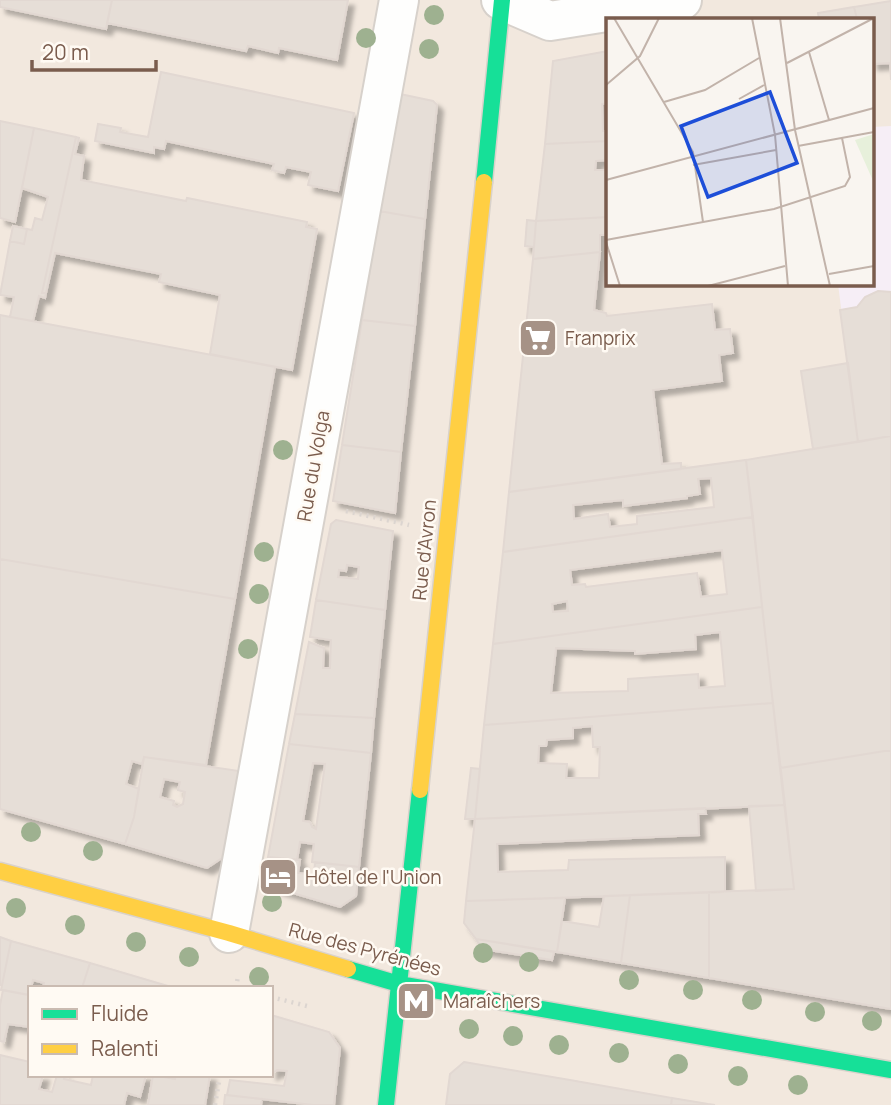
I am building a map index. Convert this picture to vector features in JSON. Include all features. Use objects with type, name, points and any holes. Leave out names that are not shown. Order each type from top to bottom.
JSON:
[{"type":"street","name":"Rue du Volga","points":[[229,933],[399,0]]},
{"type":"street","points":[[502,0],[550,21],[682,0]]},
{"type":"street","name":"Rue d'Avron","points":[[386,1105],[502,0]]},
{"type":"street","name":"Rue des Pyrénées","points":[[0,871],[229,933],[399,984],[891,1070]]},
{"type":"path","points":[[306,503],[448,533]]},
{"type":"path","points":[[273,998],[311,1007]]},
{"type":"path","points":[[215,1105],[220,1077]]},
{"type":"shaded area","points":[[0,0],[891,0],[891,1105],[0,1105]]},
{"type":"shaded area","points":[[891,126],[891,436],[858,442],[838,285],[874,285],[874,127]]},
{"type":"building","points":[[0,0],[112,0],[106,29],[0,7]]},
{"type":"building","points":[[112,0],[348,0],[337,60],[279,48],[278,53],[248,46],[246,51],[107,23]]},
{"type":"building","points":[[891,1],[891,80],[890,63],[874,64],[874,18],[857,18],[854,7]]},
{"type":"building","points":[[854,7],[857,18],[819,18],[818,13]]},
{"type":"building","points":[[606,51],[606,103],[602,104],[606,141],[545,144],[553,61]]},
{"type":"building","points":[[161,72],[354,113],[338,191],[308,185],[311,172],[286,167],[284,173],[272,170],[274,164],[166,141],[164,149],[154,147],[154,153],[95,141],[98,124],[121,128],[120,132],[148,137]]},
{"type":"building","points":[[400,94],[433,101],[437,105],[425,219],[379,211]]},
{"type":"building","points":[[0,121],[34,128],[15,222],[0,218]]},
{"type":"building","points":[[34,128],[76,137],[42,293],[46,293],[45,298],[39,296],[33,321],[10,317],[14,297],[0,295],[10,241],[24,244],[27,229],[32,230],[35,218],[42,220],[48,197],[22,188]]},
{"type":"building","points":[[76,137],[79,138],[75,154],[84,156],[81,180],[307,222],[306,227],[317,229],[292,370],[210,354],[220,295],[159,282],[161,274],[55,253],[46,293],[42,293]]},
{"type":"building","points":[[606,141],[606,160],[596,161],[595,170],[606,170],[606,217],[536,221],[545,144]]},
{"type":"building","points":[[379,211],[425,219],[415,326],[362,320]]},
{"type":"building","points":[[606,217],[606,235],[600,235],[600,252],[533,259],[536,221]]},
{"type":"building","points":[[527,220],[536,221],[534,247],[525,246]]},
{"type":"building","points":[[13,226],[27,229],[24,244],[10,241]]},
{"type":"building","points":[[600,252],[594,310],[606,313],[607,316],[712,304],[715,330],[730,329],[733,353],[719,355],[722,381],[653,390],[662,464],[681,463],[681,469],[509,492],[533,259]]},
{"type":"building","points":[[878,291],[891,292],[891,436],[858,442],[840,310],[857,307],[865,297]]},
{"type":"building","points":[[0,315],[275,367],[235,599],[0,559]]},
{"type":"building","points":[[362,320],[415,326],[401,452],[342,445]]},
{"type":"building","points":[[848,363],[858,442],[813,449],[801,371]]},
{"type":"building","points":[[891,436],[891,750],[780,768],[746,460]]},
{"type":"building","points":[[342,445],[401,452],[395,513],[333,501]]},
{"type":"building","points":[[746,460],[753,517],[503,552],[509,492]],"holes":[[[711,478],[714,507],[637,516],[637,524],[610,527],[608,514],[574,519],[573,505],[623,500],[623,506],[687,498],[700,494],[698,479]]]},
{"type":"building","points":[[753,517],[762,607],[493,644],[503,552]],"holes":[[[722,550],[727,594],[701,597],[697,573],[586,587],[585,584],[572,585],[570,570]],[[567,601],[568,611],[553,612],[552,604]]]},
{"type":"building","points":[[336,520],[393,531],[385,610],[316,600],[331,524]],"holes":[[[347,565],[359,567],[358,579],[338,577],[339,570],[346,571]]]},
{"type":"building","points":[[0,559],[235,599],[206,765],[144,757],[142,764],[132,761],[126,784],[139,789],[125,844],[0,809]]},
{"type":"building","points":[[316,600],[385,610],[374,718],[295,714],[309,642],[324,648],[323,668],[330,668],[331,640],[310,637]]},
{"type":"building","points":[[762,607],[773,703],[484,725],[493,644]],"holes":[[[720,632],[725,686],[699,688],[698,674],[628,679],[628,691],[551,693],[556,648],[635,651],[635,654],[696,649],[695,635]]]},
{"type":"building","points":[[773,703],[785,805],[475,819],[484,725]],"holes":[[[592,726],[593,747],[600,747],[599,778],[566,778],[567,764],[538,763],[539,746],[546,746],[547,740],[573,738],[573,728]]]},
{"type":"building","points":[[295,714],[374,718],[371,753],[289,744]]},
{"type":"building","points":[[289,744],[371,753],[359,867],[312,862],[314,844],[300,842],[297,860],[268,857]],"holes":[[[313,763],[325,764],[316,829],[310,822],[303,821]]]},
{"type":"building","points":[[891,750],[891,1009],[709,978],[709,892],[794,889],[780,768]]},
{"type":"building","points":[[144,757],[239,771],[222,858],[207,868],[125,844],[134,817]],"holes":[[[164,779],[180,782],[178,790],[185,792],[183,804],[177,807],[173,805],[174,801],[160,797]]]},
{"type":"building","points":[[471,768],[480,769],[475,819],[465,819]]},
{"type":"building","points":[[785,805],[794,889],[756,891],[749,806]]},
{"type":"building","points":[[705,808],[706,814],[698,814],[699,835],[497,844],[498,872],[568,870],[569,860],[725,857],[725,892],[466,901],[475,819]]},
{"type":"building","points":[[268,857],[300,860],[298,873],[314,875],[315,862],[359,867],[356,896],[340,907],[262,884]]},
{"type":"building","points":[[709,892],[709,978],[621,963],[630,895]]},
{"type":"building","points":[[630,895],[621,963],[557,952],[562,921],[599,927],[604,896]]},
{"type":"building","points":[[565,898],[557,952],[476,939],[464,923],[466,901]]},
{"type":"building","points":[[0,937],[11,941],[2,985],[0,985]]},
{"type":"building","points":[[476,939],[554,952],[552,960],[482,949]]},
{"type":"building","points":[[11,941],[90,963],[83,986],[43,986],[44,983],[33,980],[31,986],[28,986],[28,995],[1,990]]},
{"type":"building","points":[[90,963],[168,986],[83,986]]},
{"type":"building","points":[[3,990],[28,995],[28,1027],[8,1024],[4,1042],[0,1041],[0,1005]]},
{"type":"building","points":[[273,1016],[329,1032],[340,1048],[334,1105],[227,1095],[230,1080],[284,1086],[287,1071],[277,1070],[273,1073]]},
{"type":"building","points":[[0,1055],[28,1062],[28,1077],[42,1077],[39,1089],[52,1092],[56,1077],[91,1085],[93,1077],[145,1077],[140,1097],[127,1093],[124,1105],[0,1105]]},
{"type":"building","points":[[464,1062],[672,1098],[671,1105],[446,1105],[450,1074]]},
{"type":"building","points":[[153,1077],[210,1077],[205,1105],[148,1105]]},
{"type":"building","points":[[225,1095],[262,1099],[261,1105],[224,1105]]},
{"type":"building","points":[[672,1098],[708,1104],[715,1105],[671,1105]]},
{"type":"traffic: fast","points":[[484,182],[502,0]]},
{"type":"traffic: fast","points":[[386,1105],[420,790]]},
{"type":"traffic: fast","points":[[348,969],[399,984],[891,1070]]},
{"type":"traffic: slow","points":[[420,790],[484,182]]},
{"type":"traffic: slow","points":[[0,871],[229,933],[348,969]]},
{"type":"place","name":"Franprix","points":[[538,338]]},
{"type":"place","name":"Hôtel de l'Union","points":[[278,877]]},
{"type":"place","name":"Maraîchers","points":[[416,1001]]}]
